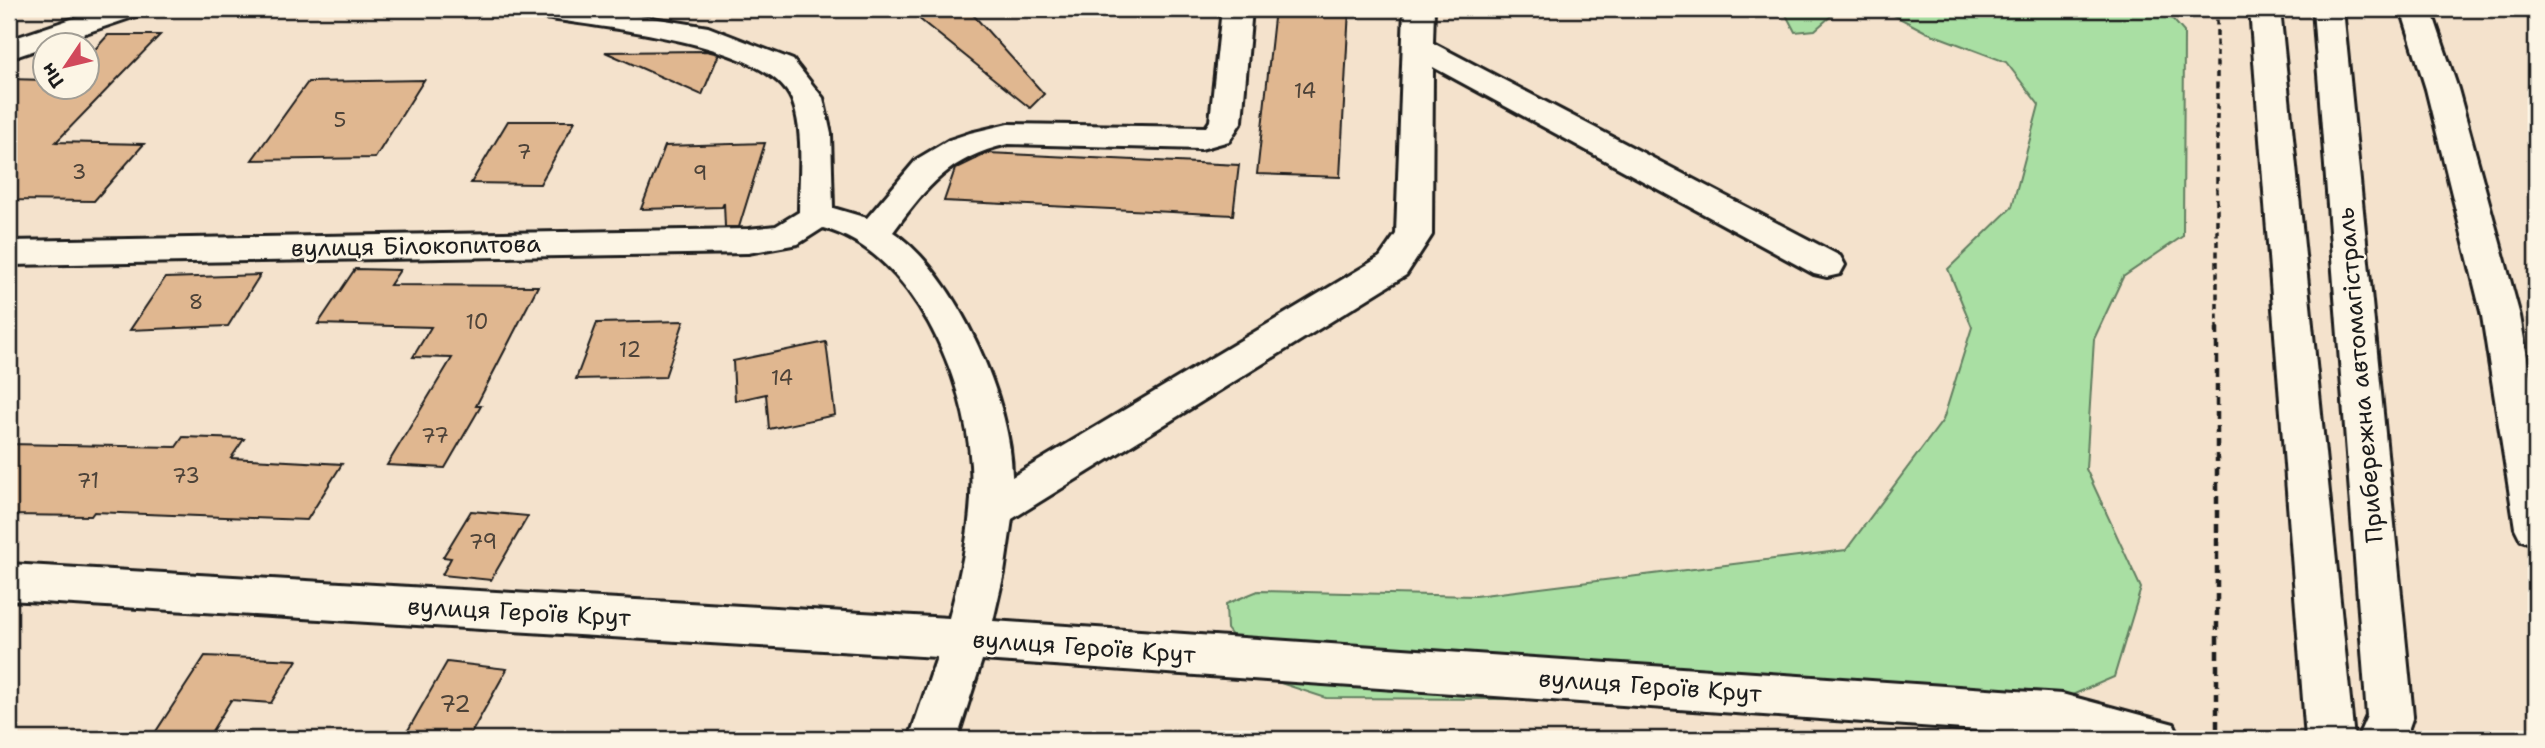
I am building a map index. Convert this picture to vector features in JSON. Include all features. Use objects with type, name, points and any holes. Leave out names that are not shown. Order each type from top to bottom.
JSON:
[{"type":"street","points":[[9,50],[129,9]]},
{"type":"street","points":[[545,9],[680,19],[708,36],[782,67],[807,98],[815,134],[816,215],[845,221],[874,233],[911,268],[940,310],[982,399],[994,485],[988,552],[966,639],[933,739]]},
{"type":"street","points":[[874,233],[925,167],[944,153],[981,139],[1008,134],[1201,139],[1216,136],[1224,128],[1226,121],[1237,9]]},
{"type":"street","points":[[992,510],[1393,266],[1414,235],[1419,9]]},
{"type":"street","points":[[2265,9],[2330,739]]},
{"type":"street","name":"Прибережна автомагістраль","points":[[2328,9],[2390,716],[2381,739]]},
{"type":"street","points":[[2416,9],[2442,89],[2501,316],[2536,528]]},
{"type":"street","points":[[1418,47],[1827,265]]},
{"type":"street","name":"вулиця Білокопитова","points":[[9,253],[771,240],[807,226],[816,215]]},
{"type":"street","name":"вулиця Героїв Крут","points":[[9,582],[966,639],[2062,715],[2157,739]]},
{"type":"path","points":[[2217,9],[2217,739]]},
{"type":"green space","points":[[1783,9],[1839,9],[1815,30],[1795,32]]},
{"type":"green space","points":[[1873,9],[2164,9],[2184,32],[2183,236],[2123,277],[2094,339],[2086,469],[2141,588],[2114,677],[2056,702],[1326,698],[1265,678],[1227,629],[1226,604],[1258,591],[1475,596],[1846,550],[1943,420],[1972,327],[1948,269],[2012,207],[2039,105],[2006,62],[1926,32],[1886,11]]},
{"type":"building","points":[[907,9],[968,9],[1044,94],[1030,108]]},
{"type":"building","points":[[1275,9],[1349,9],[1340,177],[1257,174]]},
{"type":"building","points":[[108,35],[160,35],[102,95],[102,42]]},
{"type":"building","points":[[706,51],[719,54],[702,95],[605,52]]},
{"type":"building","points":[[9,79],[32,80],[32,102],[95,102],[56,142],[144,144],[94,201],[9,200]]},
{"type":"building","points":[[424,80],[375,158],[252,160],[308,82]]},
{"type":"building","points":[[508,121],[575,121],[540,184],[471,183]]},
{"type":"building","points":[[765,143],[739,227],[725,227],[724,203],[722,207],[641,209],[665,146]]},
{"type":"building","points":[[988,153],[1239,165],[1233,215],[944,201],[955,169]]},
{"type":"building","points":[[355,269],[400,270],[390,285],[538,286],[476,406],[481,406],[445,468],[387,465],[452,358],[413,357],[431,327],[318,324]]},
{"type":"building","points":[[260,275],[228,326],[130,330],[165,278]]},
{"type":"building","points":[[684,321],[665,377],[576,379],[597,323]]},
{"type":"building","points":[[826,342],[835,415],[769,429],[766,394],[735,401],[733,361]]},
{"type":"building","points":[[183,437],[244,439],[231,458],[342,464],[307,520],[94,512],[91,516],[9,515],[9,444],[176,447]]},
{"type":"building","points":[[471,511],[528,516],[491,580],[442,575],[451,558],[443,557]]},
{"type":"building","points":[[205,656],[297,660],[271,703],[231,700],[207,739],[151,739]]},
{"type":"building","points":[[447,662],[507,669],[468,739],[403,739]]}]
